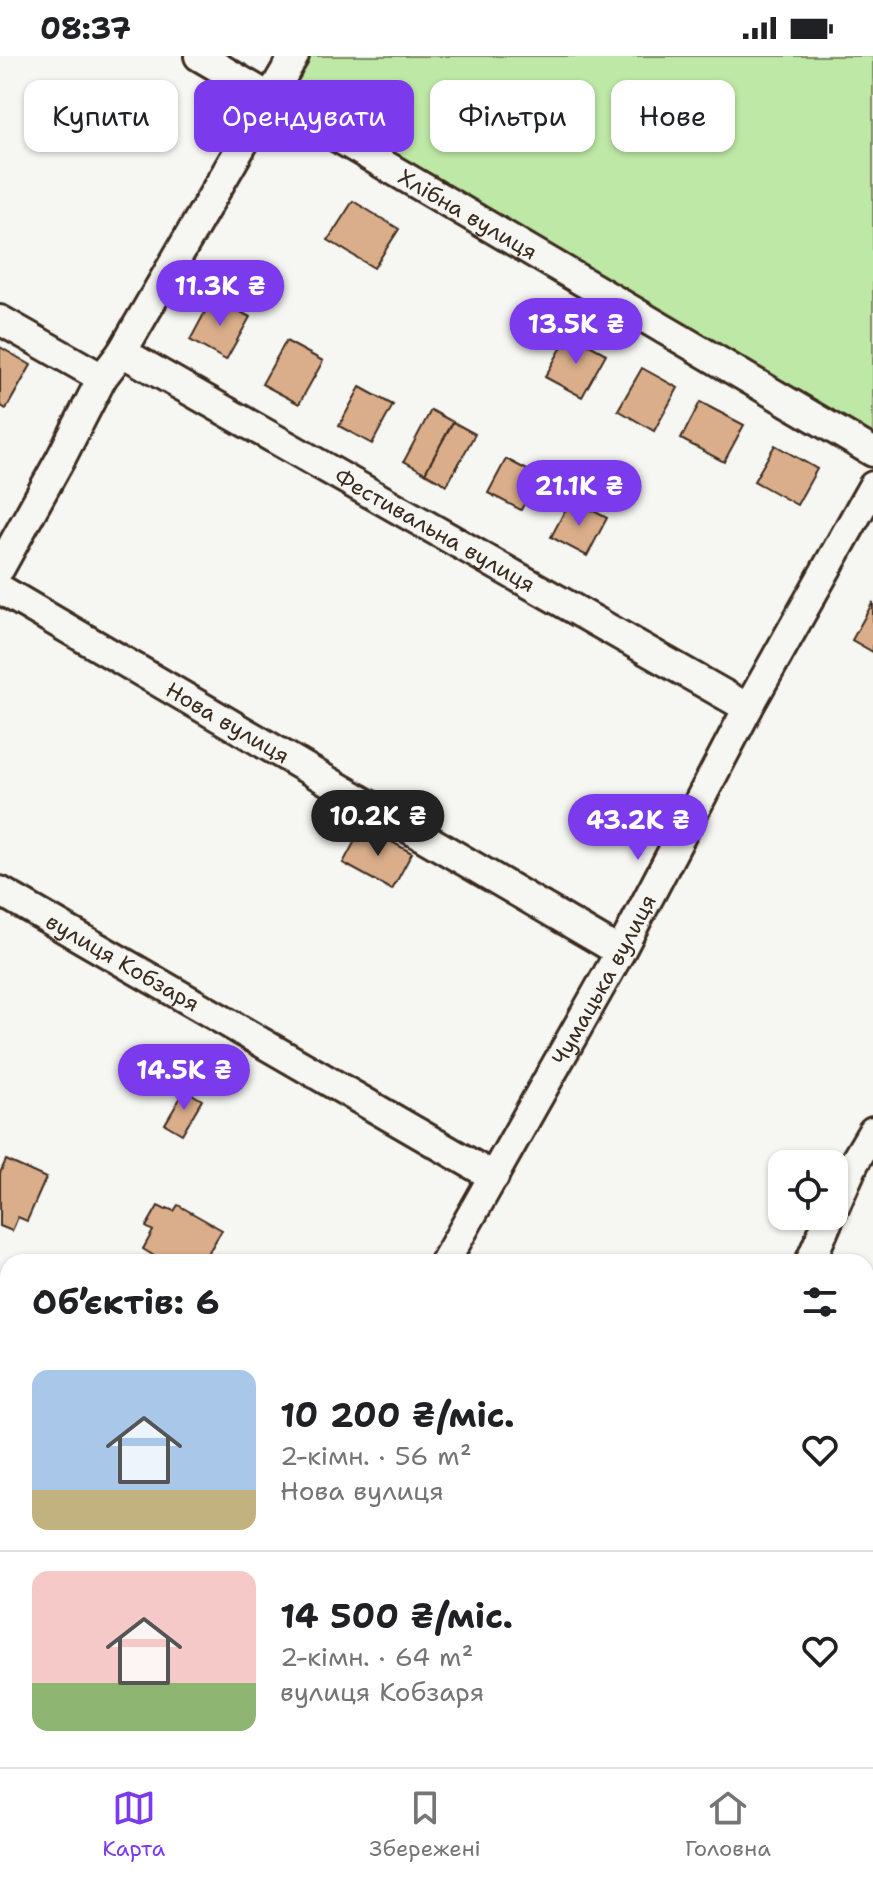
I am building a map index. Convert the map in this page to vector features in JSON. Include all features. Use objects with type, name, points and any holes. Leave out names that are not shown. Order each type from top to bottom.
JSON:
[{"type":"street","name":"Хлібна вулиця","points":[[199,56],[240,80]]},
{"type":"street","points":[[280,80],[294,56]]},
{"type":"street","points":[[0,568],[102,378],[122,352],[239,152]]},
{"type":"street","name":"Хлібна вулиця","points":[[362,152],[873,452]]},
{"type":"street","points":[[0,320],[102,378]]},
{"type":"street","name":"Фестивальна вулиця","points":[[122,352],[748,708]]},
{"type":"street","name":"Чумацька вулиця","points":[[450,1254],[620,952],[748,708],[873,486]]},
{"type":"street","name":"Нова вулиця","points":[[0,589],[620,952]]},
{"type":"street","name":"вулиця Кобзаря","points":[[0,891],[494,1177]]},
{"type":"street","points":[[848,1176],[873,1131]]},
{"type":"street","points":[[813,1254],[824,1230]]},
{"type":"green space","points":[[293,56],[873,56],[873,452],[362,152],[414,152],[414,80],[280,80]]},
{"type":"building","points":[[353,201],[399,229],[374,268],[328,240]]},
{"type":"building","points":[[213,297],[250,317],[226,360],[190,340]]},
{"type":"building","points":[[569,334],[606,354],[582,397],[545,377]]},
{"type":"building","points":[[286,341],[323,361],[299,404],[262,384]]},
{"type":"building","points":[[0,347],[31,365],[6,409],[0,405]]},
{"type":"building","points":[[642,368],[678,388],[654,431],[618,410]]},
{"type":"building","points":[[360,387],[393,405],[372,444],[339,426]]},
{"type":"building","points":[[700,402],[744,425],[724,462],[681,439]]},
{"type":"building","points":[[431,410],[453,422],[425,473],[404,461]]},
{"type":"building","points":[[453,422],[475,434],[447,485],[425,473]]},
{"type":"building","points":[[775,445],[817,469],[797,505],[754,481]]},
{"type":"building","points":[[506,459],[539,476],[521,510],[488,493]]},
{"type":"building","points":[[571,499],[607,518],[587,556],[551,537]]},
{"type":"building","points":[[873,602],[873,652],[852,640]]},
{"type":"building","points":[[363,826],[412,853],[392,890],[343,863]]},
{"type":"building","points":[[185,1090],[202,1100],[182,1134],[165,1124]]},
{"type":"building","points":[[6,1160],[46,1178],[27,1221],[18,1217],[12,1231],[0,1226],[0,1173]]},
{"type":"building","points":[[178,1205],[222,1230],[208,1254],[151,1254],[143,1249],[153,1231],[146,1227],[158,1206],[174,1211]]}]
